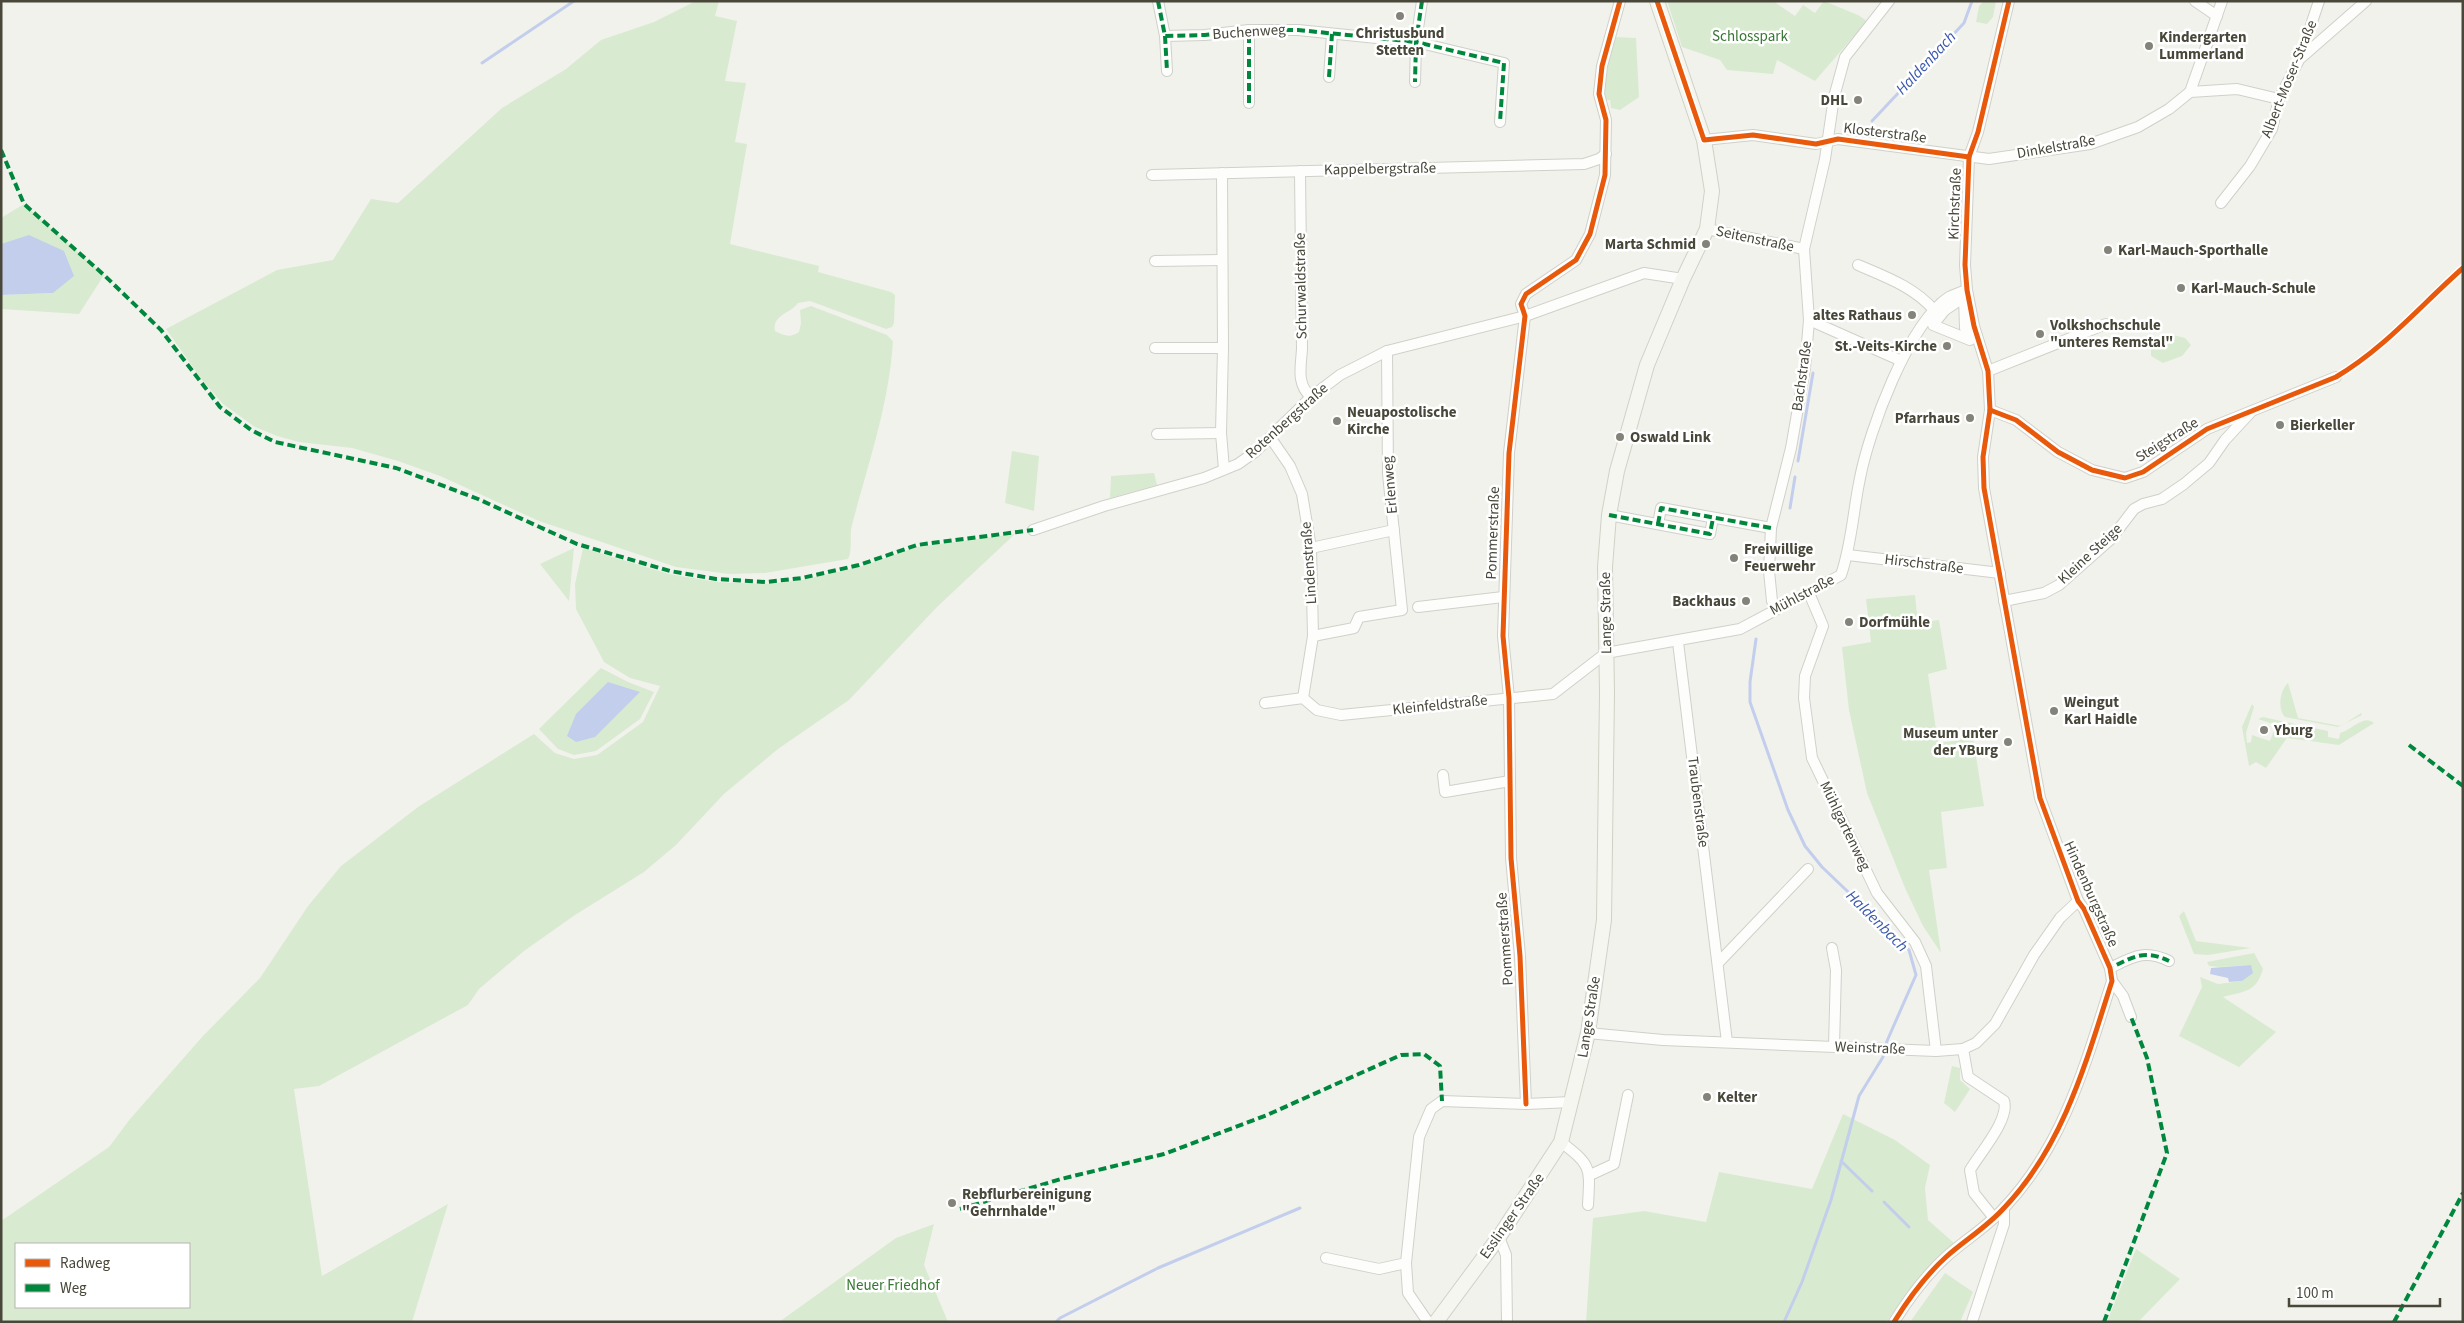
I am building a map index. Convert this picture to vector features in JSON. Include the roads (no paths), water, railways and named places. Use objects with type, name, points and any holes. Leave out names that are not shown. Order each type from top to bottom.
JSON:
[{"type":"main road","points":[[1657,1],[1704,140]]},
{"type":"main road","name":"Lange Straße","points":[[1572,1102],[1588,1033],[1604,920],[1607,693],[1605,567],[1609,514],[1617,471],[1647,365],[1683,279],[1707,229],[1712,191],[1704,140]]},
{"type":"main road","name":"Esslinger Straße","points":[[1436,1322],[1499,1237],[1561,1142],[1572,1102]]},
{"type":"street","points":[[1158,1],[1165,36],[1167,72]]},
{"type":"street","points":[[1415,82],[1416,42],[1422,1]]},
{"type":"street","name":"Pommerstraße","points":[[1526,1104],[1520,956],[1511,858],[1509,698],[1503,636],[1509,453],[1525,316],[1521,304],[1526,294],[1576,260],[1590,234],[1605,175],[1606,120],[1599,94],[1602,66],[1620,1]]},
{"type":"street","name":"Bachstraße","points":[[1776,609],[1772,601],[1769,571],[1771,528],[1791,448],[1804,368],[1809,320],[1804,249],[1828,141],[1834,97],[1845,57],[1889,1]]},
{"type":"street","name":"Kirchstraße","points":[[1990,410],[1988,372],[1974,326],[1967,290],[1965,265],[1969,157],[1978,132],[2009,1]]},
{"type":"street","points":[[2196,1],[2217,16]]},
{"type":"street","points":[[2222,1],[2190,92],[2237,89],[2279,99]]},
{"type":"street","name":"Albert-Moser-Straße","points":[[2221,203],[2250,166],[2272,130],[2279,99],[2300,58],[2319,1]]},
{"type":"street","points":[[2300,58],[2366,1]]},
{"type":"street","points":[[1249,30],[1249,103]]},
{"type":"street","name":"Buchenweg","points":[[1165,36],[1205,35],[1249,30],[1298,30],[1416,42],[1504,62],[1500,122]]},
{"type":"street","points":[[1329,77],[1332,34]]},
{"type":"street","name":"Dinkelstraße","points":[[1969,157],[1989,159],[2090,144],[2138,127],[2169,109],[2190,92]]},
{"type":"street","name":"Klosterstraße","points":[[1704,140],[1753,135],[1816,144],[1838,139],[1969,157]]},
{"type":"street","name":"Kappelbergstraße","points":[[1152,175],[1584,164],[1599,159],[1606,154]]},
{"type":"street","name":"Schurwaldstraße","points":[[1300,171],[1302,348],[1300,376],[1301,384],[1311,397]]},
{"type":"street","points":[[1222,173],[1223,348],[1221,433],[1224,469]]},
{"type":"street","name":"Seitenstraße","points":[[1707,229],[1804,249]]},
{"type":"street","points":[[1155,261],[1222,260]]},
{"type":"street","points":[[1858,265],[1907,286],[1924,299],[1934,310]]},
{"type":"street","name":"Rotenbergstraße","points":[[1033,530],[1104,506],[1204,478],[1244,460],[1311,397],[1340,375],[1387,351],[1525,316],[1644,273],[1683,279]]},
{"type":"street","name":"Mühlstraße","points":[[1606,654],[1740,629],[1841,575],[1848,555],[1860,478],[1872,430],[1900,360],[1934,310],[1950,297],[1967,290]]},
{"type":"street","points":[[1964,297],[1965,328],[1970,340],[1933,325],[1945,310],[1964,297]]},
{"type":"street","points":[[1809,320],[1900,360]]},
{"type":"street","points":[[1988,372],[2106,324]]},
{"type":"street","points":[[1156,348],[1223,348]]},
{"type":"street","name":"Erlenweg","points":[[1313,636],[1354,628],[1360,617],[1402,610],[1388,474],[1387,351]]},
{"type":"street","name":"Steigstraße","points":[[1990,410],[2016,420],[2058,452],[2092,470],[2125,478],[2143,472],[2207,429],[2336,377]]},
{"type":"street","name":"Hindenburgstraße","points":[[1894,1322],[1927,1275],[1946,1256],[2004,1209],[2052,1144],[2082,1076],[2112,981],[2110,968],[2084,909],[2078,901],[2040,798],[1984,488],[1983,457],[1990,410]]},
{"type":"street","name":"Kleine Steige","points":[[2004,601],[2044,593],[2059,585],[2111,539],[2134,509],[2143,504],[2162,499],[2209,463],[2225,440],[2252,410]]},
{"type":"street","points":[[1157,434],[1221,433]]},
{"type":"street","name":"Lindenstraße","points":[[1270,437],[1290,466],[1302,494],[1311,548],[1313,636],[1303,698]]},
{"type":"street","points":[[1658,524],[1662,508],[1771,528]]},
{"type":"street","points":[[1609,514],[1710,534],[1713,518]]},
{"type":"street","name":"Erlenweg","points":[[1311,548],[1394,530]]},
{"type":"street","name":"Hirschstraße","points":[[1848,555],[2000,573]]},
{"type":"street","name":"Mühlgartenweg","points":[[1809,593],[1823,626],[1805,676],[1804,698],[1812,758],[1877,892],[1916,942],[1926,966],[1936,1050]]},
{"type":"street","name":"Pommerstraße","points":[[1418,607],[1503,597]]},
{"type":"street","name":"Traubenstraße","points":[[1678,642],[1719,962],[1727,1042]]},
{"type":"street","name":"Kleinfeldstraße","points":[[1303,698],[1318,710],[1341,715],[1554,694],[1606,654]]},
{"type":"street","points":[[1265,703],[1303,698]]},
{"type":"street","points":[[1443,775],[1445,792],[1510,780]]},
{"type":"street","points":[[1719,962],[1808,869]]},
{"type":"street","name":"Weinstraße","points":[[1588,1033],[1663,1040],[1892,1049],[1936,1050],[1963,1048],[1976,1043],[1995,1024],[2034,954],[2060,918],[2072,909],[2078,901]]},
{"type":"street","points":[[1832,948],[1836,970],[1834,1046]]},
{"type":"street","points":[[2110,968],[2141,954],[2158,955],[2168,961]]},
{"type":"street","points":[[2112,981],[2123,996],[2131,1017]]},
{"type":"street","points":[[1963,1048],[1968,1076],[2004,1101],[2005,1106],[2002,1122],[1970,1170],[1974,1192],[1994,1218]]},
{"type":"street","points":[[1590,1174],[1614,1164],[1628,1095]]},
{"type":"street","points":[[1428,1322],[1408,1293],[1406,1263],[1419,1136],[1431,1108],[1442,1101],[1526,1104],[1572,1102]]},
{"type":"street","points":[[1561,1142],[1585,1161],[1590,1174],[1588,1206]]},
{"type":"street","points":[[1972,1322],[2004,1224],[2004,1209]]},
{"type":"street","points":[[1499,1237],[1506,1255],[1507,1322]]},
{"type":"street","points":[[1326,1258],[1379,1269],[1406,1263]]},
{"type":"water","points":[[29,235],[64,251],[74,276],[53,293],[1,295],[1,244]]},
{"type":"water","points":[[608,682],[640,692],[595,737],[576,742],[567,736],[576,714]]},
{"type":"water","points":[[2251,965],[2253,973],[2242,981],[2229,982],[2228,978],[2210,974],[2211,968]]},
{"type":"waterway","points":[[482,63],[574,1]]},
{"type":"waterway","name":"Haldenbach","points":[[1872,121],[1964,23],[1972,1]]},
{"type":"waterway","name":"Haldenbach","points":[[1798,461],[1813,373]]},
{"type":"waterway","name":"Haldenbach","points":[[1790,508],[1795,477]]},
{"type":"waterway","name":"Haldenbach","points":[[1756,639],[1750,682],[1750,702],[1788,810],[1805,846],[1822,867],[1909,950],[1916,975],[1887,1041],[1883,1057],[1859,1096],[1831,1200],[1802,1282],[1784,1322]]},
{"type":"waterway","points":[[1841,1161],[1872,1191]]},
{"type":"waterway","points":[[1884,1202],[1909,1227]]},
{"type":"waterway","points":[[1056,1322],[1060,1318],[1158,1268],[1300,1208]]},
{"type":"place","name":"Christusbund Stetten","points":[[1400,16]]},
{"type":"place","name":"Kindergarten Lummerland","points":[[2149,46]]},
{"type":"place","name":"DHL","points":[[1858,100]]},
{"type":"place","name":"Marta Schmid","points":[[1706,244]]},
{"type":"place","name":"Karl-Mauch-Sporthalle","points":[[2108,250]]},
{"type":"place","name":"Karl-Mauch-Schule","points":[[2181,288]]},
{"type":"place","name":"altes Rathaus","points":[[1912,315]]},
{"type":"place","name":"Volkshochschule \"unteres Remstal\"","points":[[2040,334]]},
{"type":"place","name":"St.-Veits-Kirche","points":[[1947,346]]},
{"type":"place","name":"Pfarrhaus","points":[[1970,418]]},
{"type":"place","name":"Neuapostolische Kirche","points":[[1337,421]]},
{"type":"place","name":"Bierkeller","points":[[2280,425]]},
{"type":"place","name":"Oswald Link","points":[[1620,437]]},
{"type":"place","name":"Freiwillige Feuerwehr","points":[[1734,558]]},
{"type":"place","name":"Backhaus","points":[[1746,601]]},
{"type":"place","name":"Dorfmühle","points":[[1849,622]]},
{"type":"place","name":"Weingut Karl Haidle","points":[[2054,711]]},
{"type":"place","name":"Yburg","points":[[2264,730]]},
{"type":"place","name":"Museum unter der YBurg","points":[[2008,742]]},
{"type":"place","name":"Kelter","points":[[1707,1097]]},
{"type":"place","name":"Rebflurbereinigung \"Gehrnhalde\"","points":[[952,1203]]},
{"type":"park label","name":"Schlosspark","points":[[1750,36]]},
{"type":"park label","name":"Neuer Friedhof","points":[[893,1285]]}]
